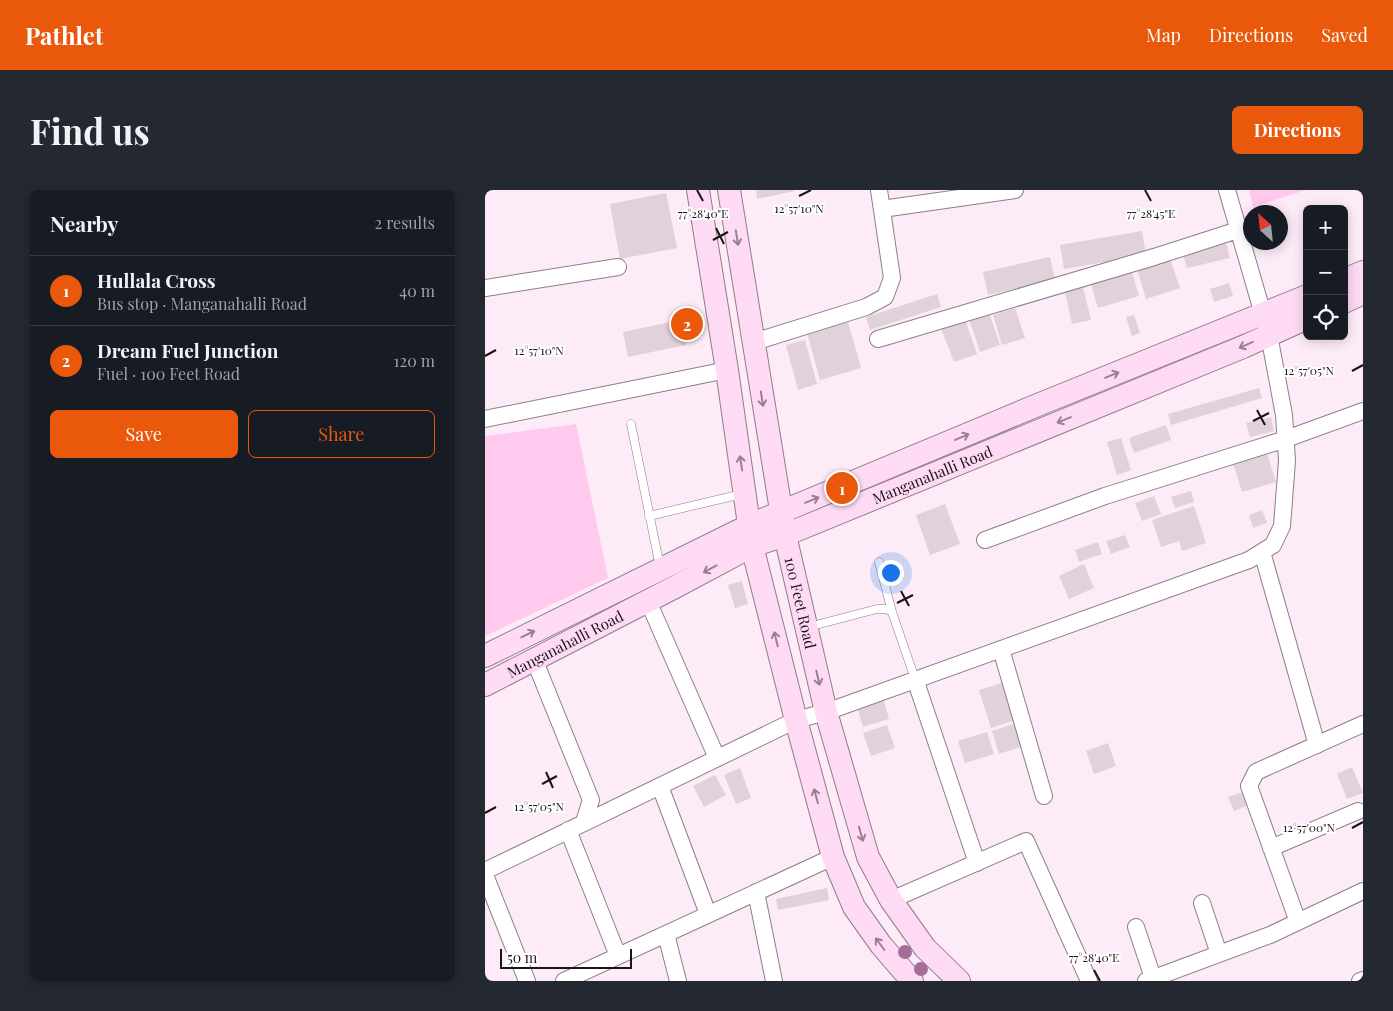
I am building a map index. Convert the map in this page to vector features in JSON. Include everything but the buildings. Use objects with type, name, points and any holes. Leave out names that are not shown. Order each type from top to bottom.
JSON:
[{"type":"main road","points":[[698,190],[751,535],[796,720],[833,857],[854,907],[881,945],[912,981]]},
{"type":"main road","name":"100 Feet Road","points":[[729,190],[780,513],[826,712],[868,857],[891,900],[925,948],[959,981]]},
{"type":"main road","points":[[1348,278],[1363,272]]},
{"type":"main road","points":[[1348,300],[1363,293]]},
{"type":"main road","name":"Manganahalli Road","points":[[485,656],[661,569],[751,535],[785,535],[1266,325],[1303,299]]},
{"type":"main road","name":"Manganahalli Road","points":[[485,685],[648,601],[751,535],[780,513],[1040,404],[1266,325],[1303,319]]},
{"type":"street","points":[[754,342],[866,307],[885,297],[892,278],[879,190]]},
{"type":"street","points":[[882,209],[1015,190]]},
{"type":"street","points":[[485,871],[796,720],[826,712],[1249,560],[1273,545],[1283,526],[1287,461],[1284,415],[1266,325],[1227,190]]},
{"type":"street","points":[[878,339],[1154,258],[1239,230]]},
{"type":"street","points":[[485,288],[618,267]]},
{"type":"street","points":[[485,419],[727,370]]},
{"type":"street","points":[[985,540],[1105,496],[1286,439],[1363,411]]},
{"type":"street","points":[[1262,552],[1317,745]]},
{"type":"street","points":[[648,601],[717,758]]},
{"type":"street","points":[[1001,649],[1044,796]]},
{"type":"street","points":[[534,660],[591,800],[584,822]]},
{"type":"street","points":[[915,679],[977,863]]},
{"type":"street","points":[[1298,922],[1249,786],[1255,772],[1363,724]]},
{"type":"street","points":[[660,786],[708,914]]},
{"type":"street","points":[[1271,848],[1357,811]]},
{"type":"street","points":[[569,830],[618,956]]},
{"type":"street","points":[[891,900],[1026,841],[1089,981]]},
{"type":"street","points":[[564,981],[584,977],[618,956],[833,857]]},
{"type":"street","points":[[485,875],[527,981]]},
{"type":"street","points":[[756,892],[774,981]]},
{"type":"street","points":[[1136,926],[1151,980],[1270,935],[1363,892]]},
{"type":"street","points":[[1202,903],[1219,954]]},
{"type":"street","points":[[666,934],[678,981]]},
{"type":"lane","points":[[631,424],[661,569]]},
{"type":"lane","points":[[649,516],[746,493]]},
{"type":"lane","points":[[879,562],[892,612],[915,679]]},
{"type":"lane","points":[[806,627],[877,609],[886,609],[892,612]]},
{"type":"shaded area","points":[[1249,190],[1306,190],[1259,205],[1253,205]]},
{"type":"shaded area","points":[[576,424],[608,578],[485,636],[485,436]]},
{"type":"place","name":"Dream Fuel Junction","points":[[687,324]]},
{"type":"place","name":"Hullala Cross","points":[[842,488]]}]
